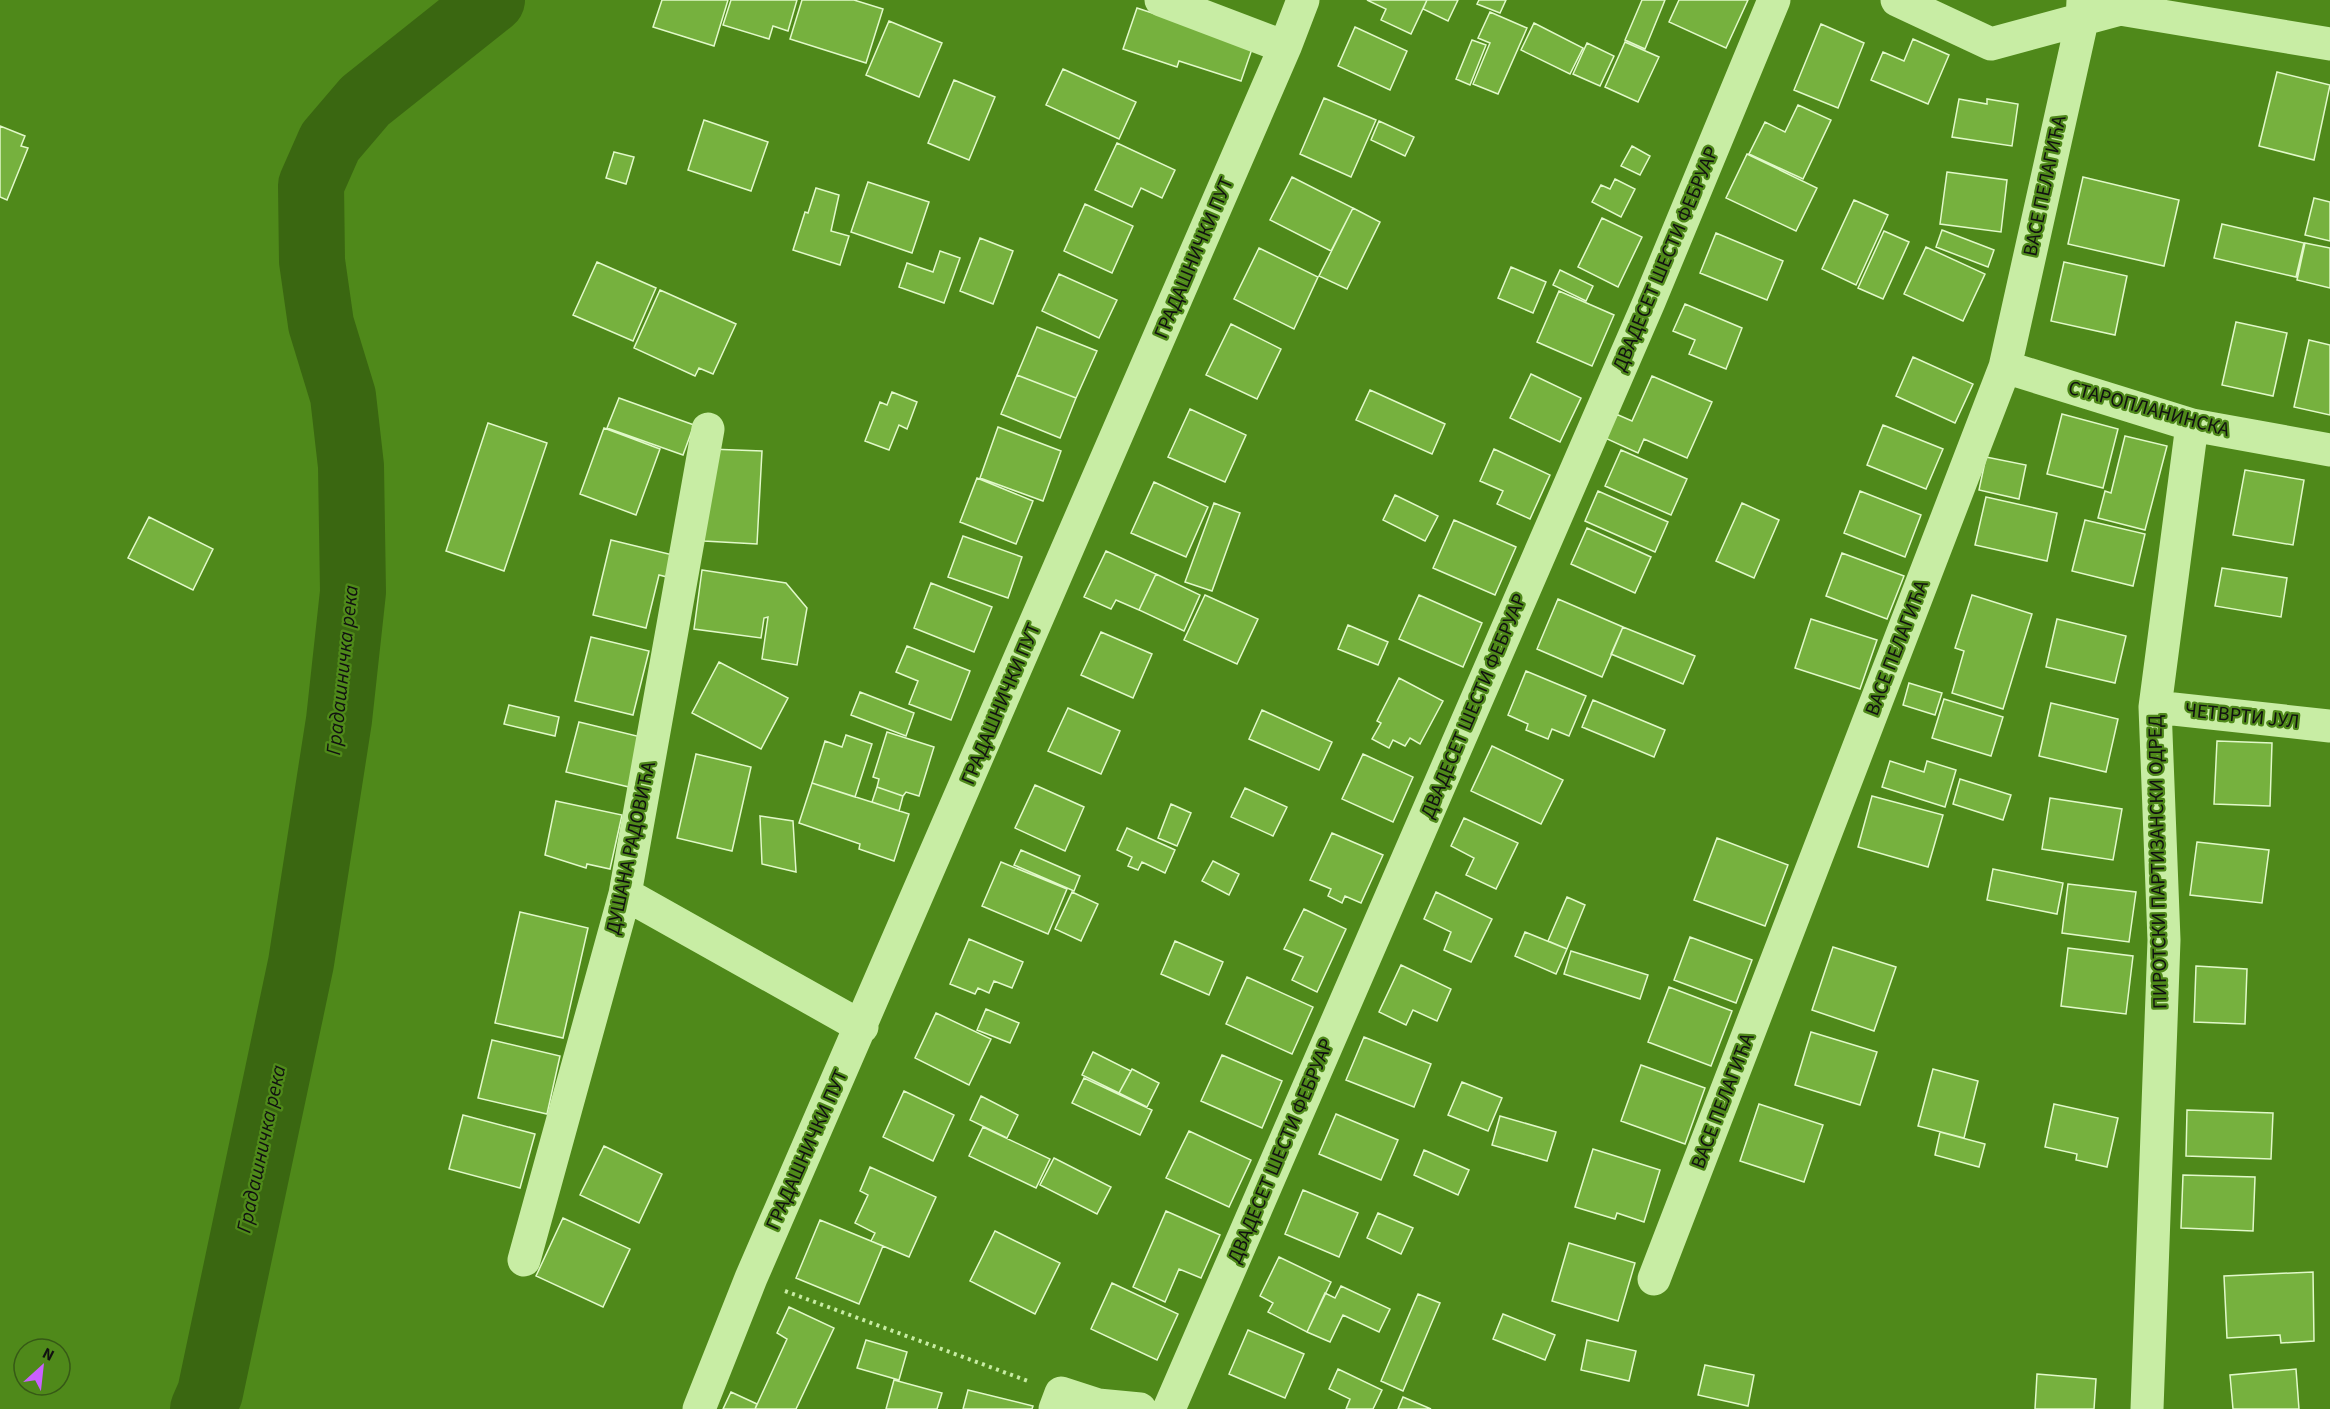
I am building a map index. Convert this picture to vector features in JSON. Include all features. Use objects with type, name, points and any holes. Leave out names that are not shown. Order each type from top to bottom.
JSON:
[{"type":"street","points":[[1161,0],[1285,47]]},
{"type":"street","name":"ГРАДАШНИЧКИ ПУТ","points":[[699,1409],[751,1278],[862,1027],[1285,47],[1303,0]]},
{"type":"street","name":"ДВАДЕСЕТ ШЕСТИ ФЕБРУАР","points":[[1169,1409],[1649,303],[1774,0]]},
{"type":"street","points":[[1897,0],[1991,44],[2082,10],[2120,9],[2330,44]]},
{"type":"street","name":"ВАСЕ ПЕЛАГИЋА","points":[[1654,1279],[2005,367],[2082,10]]},
{"type":"street","name":"СТАРОПЛАНИНСКА","points":[[2005,367],[2192,424],[2330,450]]},
{"type":"street","name":"ПИРОТСКИ ПАРТИЗАНСКИ ОДРЕД","points":[[2147,1409],[2164,940],[2155,707],[2192,424]]},
{"type":"street","name":"ДУШАНА РАДОВИЋА","points":[[524,1260],[625,894],[708,429]]},
{"type":"street","name":"ЧЕТВРТИ ЈУЛ","points":[[2155,707],[2330,726]]},
{"type":"street","points":[[625,894],[862,1027]]},
{"type":"street","points":[[1058,1401],[1140,1409]]},
{"type":"path","points":[[751,1278],[1058,1401]]},
{"type":"building","points":[[662,0],[728,0],[714,46],[653,27]]},
{"type":"building","points":[[731,0],[797,0],[788,31],[773,26],[769,39],[723,25]]},
{"type":"building","points":[[802,0],[854,0],[883,9],[866,63],[790,39]]},
{"type":"building","points":[[1367,0],[1427,0],[1411,34],[1381,20],[1386,9]]},
{"type":"building","points":[[1427,0],[1458,0],[1448,21],[1423,9]]},
{"type":"building","points":[[1479,0],[1506,0],[1500,13],[1477,4]]},
{"type":"building","points":[[1642,0],[1665,0],[1645,49],[1625,40]]},
{"type":"building","points":[[1679,0],[1748,0],[1726,48],[1669,22]]},
{"type":"building","points":[[1137,8],[1253,46],[1241,81],[1179,61],[1177,67],[1123,49]]},
{"type":"building","points":[[1490,12],[1527,28],[1498,94],[1473,84],[1490,43],[1478,38]]},
{"type":"building","points":[[889,21],[942,43],[919,97],[866,75]]},
{"type":"building","points":[[1534,23],[1583,48],[1570,74],[1521,50]]},
{"type":"building","points":[[1821,24],[1864,43],[1838,108],[1794,90]]},
{"type":"building","points":[[1355,27],[1407,51],[1390,90],[1338,66]]},
{"type":"building","points":[[1913,39],[1949,55],[1928,104],[1871,80],[1883,52],[1904,61]]},
{"type":"building","points":[[1472,40],[1486,45],[1470,85],[1456,79]]},
{"type":"building","points":[[1625,42],[1659,57],[1638,102],[1605,87]]},
{"type":"building","points":[[1587,43],[1614,56],[1600,86],[1573,74]]},
{"type":"building","points":[[1063,69],[1136,102],[1119,139],[1046,105]]},
{"type":"building","points":[[2277,72],[2330,85],[2314,160],[2259,146]]},
{"type":"building","points":[[954,80],[995,97],[969,160],[928,143]]},
{"type":"building","points":[[1324,98],[1376,120],[1351,177],[1300,154]]},
{"type":"building","points":[[1959,99],[1987,104],[1987,99],[2018,104],[2012,146],[1952,137]]},
{"type":"building","points":[[1798,105],[1831,120],[1803,179],[1749,154],[1765,122],[1785,132]]},
{"type":"building","points":[[704,120],[768,142],[751,191],[688,170]]},
{"type":"building","points":[[1379,121],[1414,137],[1405,156],[1371,140]]},
{"type":"building","points":[[0,126],[25,136],[21,146],[28,148],[7,200],[0,197]]},
{"type":"building","points":[[1117,143],[1175,170],[1162,198],[1141,188],[1132,207],[1095,190]]},
{"type":"building","points":[[1632,146],[1650,156],[1640,175],[1621,166]]},
{"type":"building","points":[[614,152],[634,157],[626,184],[606,178]]},
{"type":"building","points":[[1747,154],[1817,188],[1796,231],[1726,198]]},
{"type":"building","points":[[1947,172],[2007,180],[2001,232],[1940,224]]},
{"type":"building","points":[[1292,177],[1353,208],[1331,251],[1270,220]]},
{"type":"building","points":[[2083,177],[2179,200],[2164,266],[2068,244]]},
{"type":"building","points":[[1615,179],[1635,189],[1621,217],[1592,202],[1601,185],[1610,189]]},
{"type":"building","points":[[868,182],[929,202],[912,253],[851,232]]},
{"type":"building","points":[[816,188],[839,195],[831,231],[849,236],[840,265],[793,250],[805,212],[808,213]]},
{"type":"building","points":[[2314,198],[2330,202],[2330,241],[2305,235]]},
{"type":"building","points":[[1854,200],[1888,215],[1856,285],[1822,269]]},
{"type":"building","points":[[1085,204],[1133,226],[1112,273],[1064,251]]},
{"type":"building","points":[[1353,208],[1380,222],[1347,289],[1319,276]]},
{"type":"building","points":[[1602,218],[1642,237],[1618,287],[1578,267]]},
{"type":"building","points":[[2222,224],[2304,243],[2296,277],[2214,258]]},
{"type":"building","points":[[1942,230],[1994,250],[1988,267],[1936,247]]},
{"type":"building","points":[[1884,231],[1909,242],[1883,299],[1858,288]]},
{"type":"building","points":[[1716,233],[1783,261],[1767,300],[1700,273]]},
{"type":"building","points":[[980,238],[1013,251],[993,304],[960,291]]},
{"type":"building","points":[[2305,243],[2330,248],[2330,288],[2297,280]]},
{"type":"building","points":[[1926,247],[1985,274],[1963,321],[1904,294]]},
{"type":"building","points":[[1259,248],[1318,277],[1294,329],[1234,299]]},
{"type":"building","points":[[940,251],[960,258],[944,303],[899,287],[907,263],[933,272]]},
{"type":"building","points":[[597,262],[656,288],[633,341],[573,315]]},
{"type":"building","points":[[2064,262],[2127,276],[2115,335],[2051,321]]},
{"type":"building","points":[[1511,267],[1546,282],[1533,313],[1498,298]]},
{"type":"building","points":[[1560,270],[1593,286],[1586,301],[1553,285]]},
{"type":"building","points":[[1059,274],[1117,300],[1099,338],[1042,311]]},
{"type":"building","points":[[660,290],[736,324],[713,374],[699,368],[695,376],[634,348]]},
{"type":"building","points":[[1559,291],[1614,315],[1592,366],[1537,342]]},
{"type":"building","points":[[1685,304],[1742,328],[1726,369],[1689,354],[1695,340],[1673,331]]},
{"type":"building","points":[[2236,322],[2287,333],[2273,396],[2222,385]]},
{"type":"building","points":[[1231,324],[1281,349],[1257,399],[1206,375]]},
{"type":"building","points":[[1037,327],[1097,351],[1076,398],[1017,375]]},
{"type":"building","points":[[2309,340],[2330,345],[2330,415],[2294,407]]},
{"type":"building","points":[[1913,357],[1973,384],[1955,423],[1896,396]]},
{"type":"building","points":[[1531,374],[1581,398],[1560,442],[1510,418]]},
{"type":"building","points":[[1017,375],[1076,398],[1060,438],[1001,414]]},
{"type":"building","points":[[1652,376],[1712,402],[1687,458],[1644,439],[1638,453],[1605,438],[1616,414],[1632,421]]},
{"type":"building","points":[[1370,390],[1445,424],[1432,454],[1356,420]]},
{"type":"building","points":[[892,392],[917,402],[907,429],[899,425],[889,450],[865,441],[880,402],[887,405]]},
{"type":"building","points":[[619,398],[694,425],[683,455],[607,428]]},
{"type":"building","points":[[1190,409],[1246,435],[1225,482],[1168,457]]},
{"type":"building","points":[[2062,414],[2118,429],[2103,488],[2047,474]]},
{"type":"building","points":[[488,423],[547,443],[504,571],[446,551]]},
{"type":"building","points":[[1883,425],[1943,449],[1926,489],[1867,465]]},
{"type":"building","points":[[998,427],[1061,451],[1043,501],[980,478]]},
{"type":"building","points":[[604,428],[660,449],[636,515],[580,494]]},
{"type":"building","points":[[2125,436],[2167,446],[2145,530],[2098,518],[2105,491],[2111,493]]},
{"type":"building","points":[[709,449],[762,451],[757,544],[704,541]]},
{"type":"building","points":[[1494,449],[1550,475],[1530,519],[1497,504],[1503,491],[1480,481]]},
{"type":"building","points":[[1621,450],[1687,479],[1671,515],[1605,486]]},
{"type":"building","points":[[1986,457],[2026,465],[2019,499],[1979,490]]},
{"type":"building","points":[[2245,470],[2304,480],[2293,545],[2233,535]]},
{"type":"building","points":[[977,478],[1033,501],[1016,544],[960,522]]},
{"type":"building","points":[[1154,482],[1208,507],[1186,557],[1131,533]]},
{"type":"building","points":[[1598,491],[1668,522],[1655,552],[1585,521]]},
{"type":"building","points":[[1860,491],[1921,515],[1905,557],[1844,533]]},
{"type":"building","points":[[1395,495],[1438,516],[1425,541],[1383,520]]},
{"type":"building","points":[[1986,497],[2057,513],[2047,561],[1975,545]]},
{"type":"building","points":[[1214,503],[1240,513],[1212,591],[1185,582]]},
{"type":"building","points":[[1742,503],[1779,520],[1754,578],[1716,561]]},
{"type":"building","points":[[149,517],[213,549],[193,590],[128,558]]},
{"type":"building","points":[[1454,520],[1516,547],[1495,595],[1433,568]]},
{"type":"building","points":[[2085,520],[2145,534],[2133,586],[2072,571]]},
{"type":"building","points":[[1587,528],[1651,557],[1635,593],[1571,564]]},
{"type":"building","points":[[963,536],[1022,557],[1008,598],[948,577]]},
{"type":"building","points":[[611,540],[677,556],[671,578],[659,575],[646,628],[593,615]]},
{"type":"building","points":[[1106,551],[1156,574],[1139,610],[1116,600],[1111,609],[1084,597]]},
{"type":"building","points":[[1842,553],[1904,576],[1887,619],[1826,596]]},
{"type":"building","points":[[2222,568],[2287,578],[2281,617],[2215,606]]},
{"type":"building","points":[[702,570],[786,583],[807,608],[797,665],[762,659],[768,617],[764,618],[761,638],[694,629]]},
{"type":"building","points":[[1156,574],[1200,595],[1184,631],[1139,610]]},
{"type":"building","points":[[931,583],[992,607],[974,652],[914,628]]},
{"type":"building","points":[[1205,595],[1258,619],[1237,664],[1184,640]]},
{"type":"building","points":[[1419,595],[1482,623],[1463,667],[1399,639]]},
{"type":"building","points":[[1972,595],[2032,614],[2003,709],[1952,693],[1964,651],[1955,648]]},
{"type":"building","points":[[1558,599],[1623,627],[1602,677],[1537,649]]},
{"type":"building","points":[[1811,619],[1877,640],[1860,689],[1795,668]]},
{"type":"building","points":[[2057,619],[2126,636],[2115,683],[2046,667]]},
{"type":"building","points":[[1348,625],[1388,642],[1378,665],[1338,649]]},
{"type":"building","points":[[1623,627],[1695,656],[1683,684],[1611,654]]},
{"type":"building","points":[[1101,632],[1152,654],[1133,698],[1081,675]]},
{"type":"building","points":[[591,637],[649,651],[633,715],[575,701]]},
{"type":"building","points":[[907,646],[970,671],[951,720],[909,704],[918,681],[896,672]]},
{"type":"building","points":[[719,662],[788,698],[761,749],[692,713]]},
{"type":"building","points":[[1526,671],[1586,696],[1569,736],[1552,729],[1548,739],[1526,730],[1528,724],[1508,715]]},
{"type":"building","points":[[1399,678],[1443,701],[1420,744],[1410,738],[1405,746],[1393,740],[1389,748],[1372,739],[1381,723],[1377,721]]},
{"type":"building","points":[[1909,683],[1942,693],[1935,715],[1903,705]]},
{"type":"building","points":[[860,692],[914,713],[906,736],[851,715]]},
{"type":"building","points":[[1944,699],[2003,717],[1991,756],[1932,738]]},
{"type":"building","points":[[1593,700],[1665,730],[1654,757],[1582,727]]},
{"type":"building","points":[[2051,703],[2118,719],[2106,772],[2039,756]]},
{"type":"building","points":[[509,705],[559,717],[555,736],[504,724]]},
{"type":"building","points":[[1068,708],[1120,731],[1101,774],[1048,751]]},
{"type":"building","points":[[1262,710],[1332,742],[1319,770],[1249,739]]},
{"type":"building","points":[[579,722],[641,737],[629,787],[566,772]]},
{"type":"building","points":[[887,732],[934,747],[919,796],[906,792],[903,796],[877,787],[879,779],[873,777]]},
{"type":"building","points":[[846,735],[872,744],[855,797],[812,783],[825,741],[842,747]]},
{"type":"building","points":[[2217,741],[2272,743],[2270,806],[2214,804]]},
{"type":"building","points":[[1492,746],[1563,780],[1541,824],[1471,791]]},
{"type":"building","points":[[696,754],[751,767],[732,851],[677,838]]},
{"type":"building","points":[[1363,754],[1413,777],[1393,822],[1342,799]]},
{"type":"building","points":[[1890,761],[1924,772],[1927,761],[1956,770],[1945,807],[1882,787]]},
{"type":"building","points":[[1960,779],[2011,795],[2003,820],[1953,804]]},
{"type":"building","points":[[812,783],[909,814],[894,861],[859,849],[860,844],[799,823]]},
{"type":"building","points":[[1035,785],[1084,807],[1065,851],[1015,828]]},
{"type":"building","points":[[877,787],[903,796],[899,811],[872,802]]},
{"type":"building","points":[[1245,788],[1287,807],[1273,836],[1231,817]]},
{"type":"building","points":[[1872,796],[1943,815],[1928,867],[1858,847]]},
{"type":"building","points":[[2050,798],[2122,809],[2113,860],[2042,849]]},
{"type":"building","points":[[556,801],[622,815],[610,869],[587,864],[586,868],[545,855]]},
{"type":"building","points":[[1171,804],[1191,813],[1177,846],[1158,838]]},
{"type":"building","points":[[760,816],[793,821],[796,872],[762,864]]},
{"type":"building","points":[[1464,818],[1518,843],[1496,889],[1466,875],[1474,858],[1451,846]]},
{"type":"building","points":[[1127,828],[1175,850],[1165,873],[1142,862],[1138,870],[1128,866],[1132,857],[1117,850]]},
{"type":"building","points":[[1332,833],[1383,855],[1361,903],[1345,896],[1342,903],[1328,896],[1331,889],[1310,880]]},
{"type":"building","points":[[1717,838],[1788,865],[1765,926],[1694,900]]},
{"type":"building","points":[[2197,842],[2269,850],[2262,903],[2190,895]]},
{"type":"building","points":[[1021,850],[1080,876],[1074,891],[1014,865]]},
{"type":"building","points":[[1213,861],[1239,874],[1229,895],[1202,881]]},
{"type":"building","points":[[1001,862],[1067,889],[1048,934],[982,906]]},
{"type":"building","points":[[1993,869],[2063,883],[2057,914],[1987,900]]},
{"type":"building","points":[[2068,884],[2136,892],[2129,942],[2062,933]]},
{"type":"building","points":[[1072,892],[1098,904],[1081,941],[1055,929]]},
{"type":"building","points":[[1436,892],[1492,919],[1471,962],[1444,950],[1451,932],[1424,919]]},
{"type":"building","points":[[1567,897],[1585,905],[1567,949],[1548,941]]},
{"type":"building","points":[[1304,909],[1346,929],[1317,992],[1292,980],[1303,957],[1284,949]]},
{"type":"building","points":[[520,912],[588,928],[563,1038],[495,1023]]},
{"type":"building","points":[[1525,932],[1567,949],[1556,974],[1515,956]]},
{"type":"building","points":[[1690,937],[1752,960],[1736,1003],[1674,980]]},
{"type":"building","points":[[969,939],[1023,962],[1012,988],[994,981],[989,993],[978,988],[975,994],[950,984]]},
{"type":"building","points":[[1175,941],[1223,962],[1209,995],[1161,974]]},
{"type":"building","points":[[1833,947],[1896,967],[1874,1031],[1812,1010]]},
{"type":"building","points":[[2068,948],[2133,956],[2126,1014],[2061,1006]]},
{"type":"building","points":[[1571,951],[1648,975],[1640,999],[1564,974]]},
{"type":"building","points":[[1401,965],[1451,989],[1437,1021],[1413,1010],[1406,1025],[1379,1012]]},
{"type":"building","points":[[2196,966],[2247,969],[2245,1024],[2194,1022]]},
{"type":"building","points":[[1247,977],[1313,1007],[1292,1054],[1226,1024]]},
{"type":"building","points":[[1669,987],[1732,1011],[1711,1066],[1648,1042]]},
{"type":"building","points":[[986,1009],[1019,1023],[1010,1043],[977,1030]]},
{"type":"building","points":[[936,1013],[991,1039],[969,1085],[915,1058]]},
{"type":"building","points":[[1811,1032],[1877,1052],[1860,1105],[1795,1085]]},
{"type":"building","points":[[1364,1037],[1431,1064],[1414,1107],[1346,1080]]},
{"type":"building","points":[[492,1040],[560,1056],[547,1114],[478,1098]]},
{"type":"building","points":[[1093,1052],[1131,1071],[1119,1093],[1082,1075]]},
{"type":"building","points":[[1222,1055],[1282,1081],[1262,1128],[1201,1101]]},
{"type":"building","points":[[1641,1065],[1705,1088],[1685,1144],[1621,1121]]},
{"type":"building","points":[[1132,1069],[1159,1083],[1147,1107],[1119,1093]]},
{"type":"building","points":[[1933,1069],[1978,1081],[1964,1138],[1918,1126]]},
{"type":"building","points":[[1084,1078],[1152,1110],[1140,1135],[1072,1103]]},
{"type":"building","points":[[1462,1082],[1502,1098],[1488,1131],[1448,1115]]},
{"type":"building","points":[[904,1091],[954,1115],[933,1161],[883,1137]]},
{"type":"building","points":[[981,1096],[1018,1115],[1007,1138],[970,1120]]},
{"type":"building","points":[[1759,1104],[1823,1125],[1804,1182],[1740,1161]]},
{"type":"building","points":[[2054,1104],[2118,1118],[2107,1167],[2076,1160],[2077,1154],[2045,1147]]},
{"type":"building","points":[[2187,1110],[2273,1113],[2271,1159],[2186,1156]]},
{"type":"building","points":[[1336,1114],[1398,1140],[1381,1180],[1319,1154]]},
{"type":"building","points":[[463,1115],[535,1134],[520,1188],[449,1169]]},
{"type":"building","points":[[1500,1116],[1556,1132],[1547,1161],[1492,1145]]},
{"type":"building","points":[[983,1127],[1050,1159],[1036,1188],[969,1156]]},
{"type":"building","points":[[1189,1131],[1251,1160],[1229,1207],[1166,1178]]},
{"type":"building","points":[[1940,1132],[1985,1144],[1979,1167],[1935,1155]]},
{"type":"building","points":[[604,1146],[662,1174],[639,1223],[580,1195]]},
{"type":"building","points":[[1593,1149],[1660,1170],[1644,1222],[1617,1213],[1615,1219],[1575,1207]]},
{"type":"building","points":[[1424,1150],[1469,1170],[1458,1195],[1414,1175]]},
{"type":"building","points":[[1054,1158],[1111,1187],[1097,1214],[1040,1185]]},
{"type":"building","points":[[870,1167],[936,1197],[909,1257],[871,1241],[875,1233],[855,1223],[868,1195],[860,1191]]},
{"type":"building","points":[[2183,1175],[2255,1177],[2253,1231],[2181,1228]]},
{"type":"building","points":[[1303,1190],[1358,1213],[1339,1257],[1285,1234]]},
{"type":"building","points":[[1166,1211],[1220,1235],[1201,1278],[1179,1269],[1165,1302],[1133,1287]]},
{"type":"building","points":[[1378,1213],[1413,1228],[1401,1254],[1367,1238]]},
{"type":"building","points":[[563,1218],[630,1249],[603,1307],[536,1276]]},
{"type":"building","points":[[820,1220],[883,1246],[859,1304],[796,1278]]},
{"type":"building","points":[[995,1231],[1060,1263],[1035,1314],[970,1281]]},
{"type":"building","points":[[1569,1243],[1635,1263],[1618,1321],[1552,1301]]},
{"type":"building","points":[[1279,1257],[1331,1282],[1307,1332],[1268,1312],[1273,1303],[1260,1296]]},
{"type":"building","points":[[2313,1272],[2314,1341],[2281,1343],[2280,1335],[2227,1338],[2224,1276]]},
{"type":"building","points":[[1112,1283],[1178,1314],[1157,1360],[1091,1329]]},
{"type":"building","points":[[1341,1286],[1390,1309],[1379,1332],[1343,1315],[1330,1342],[1307,1332],[1325,1293],[1335,1298]]},
{"type":"building","points":[[1418,1294],[1440,1303],[1403,1391],[1381,1381]]},
{"type":"building","points":[[789,1307],[834,1328],[796,1409],[755,1409],[787,1339],[777,1333]]},
{"type":"building","points":[[1503,1314],[1555,1335],[1545,1360],[1493,1339]]},
{"type":"building","points":[[1248,1330],[1304,1354],[1285,1398],[1229,1374]]},
{"type":"building","points":[[866,1340],[907,1352],[899,1380],[857,1368]]},
{"type":"building","points":[[1587,1340],[1636,1351],[1629,1381],[1581,1370]]},
{"type":"building","points":[[1705,1365],[1754,1375],[1748,1406],[1698,1395]]},
{"type":"building","points":[[1338,1369],[1382,1390],[1373,1409],[1346,1409],[1350,1399],[1329,1389]]},
{"type":"building","points":[[2296,1369],[2299,1409],[2233,1409],[2230,1375]]},
{"type":"building","points":[[2037,1374],[2096,1379],[2094,1409],[2035,1409]]},
{"type":"building","points":[[894,1380],[942,1393],[937,1409],[886,1409]]},
{"type":"building","points":[[968,1390],[1033,1406],[1032,1409],[963,1409]]},
{"type":"building","points":[[731,1392],[757,1404],[755,1409],[723,1409]]},
{"type":"building","points":[[1403,1397],[1431,1409],[1398,1409]]},
{"type":"waterway","name":"Градашничка река","points":[[203,1409],[210,1393],[301,963],[339,720],[353,592],[351,466],[343,396],[321,324],[312,261],[311,185],[330,142],[365,101],[492,0]]}]
